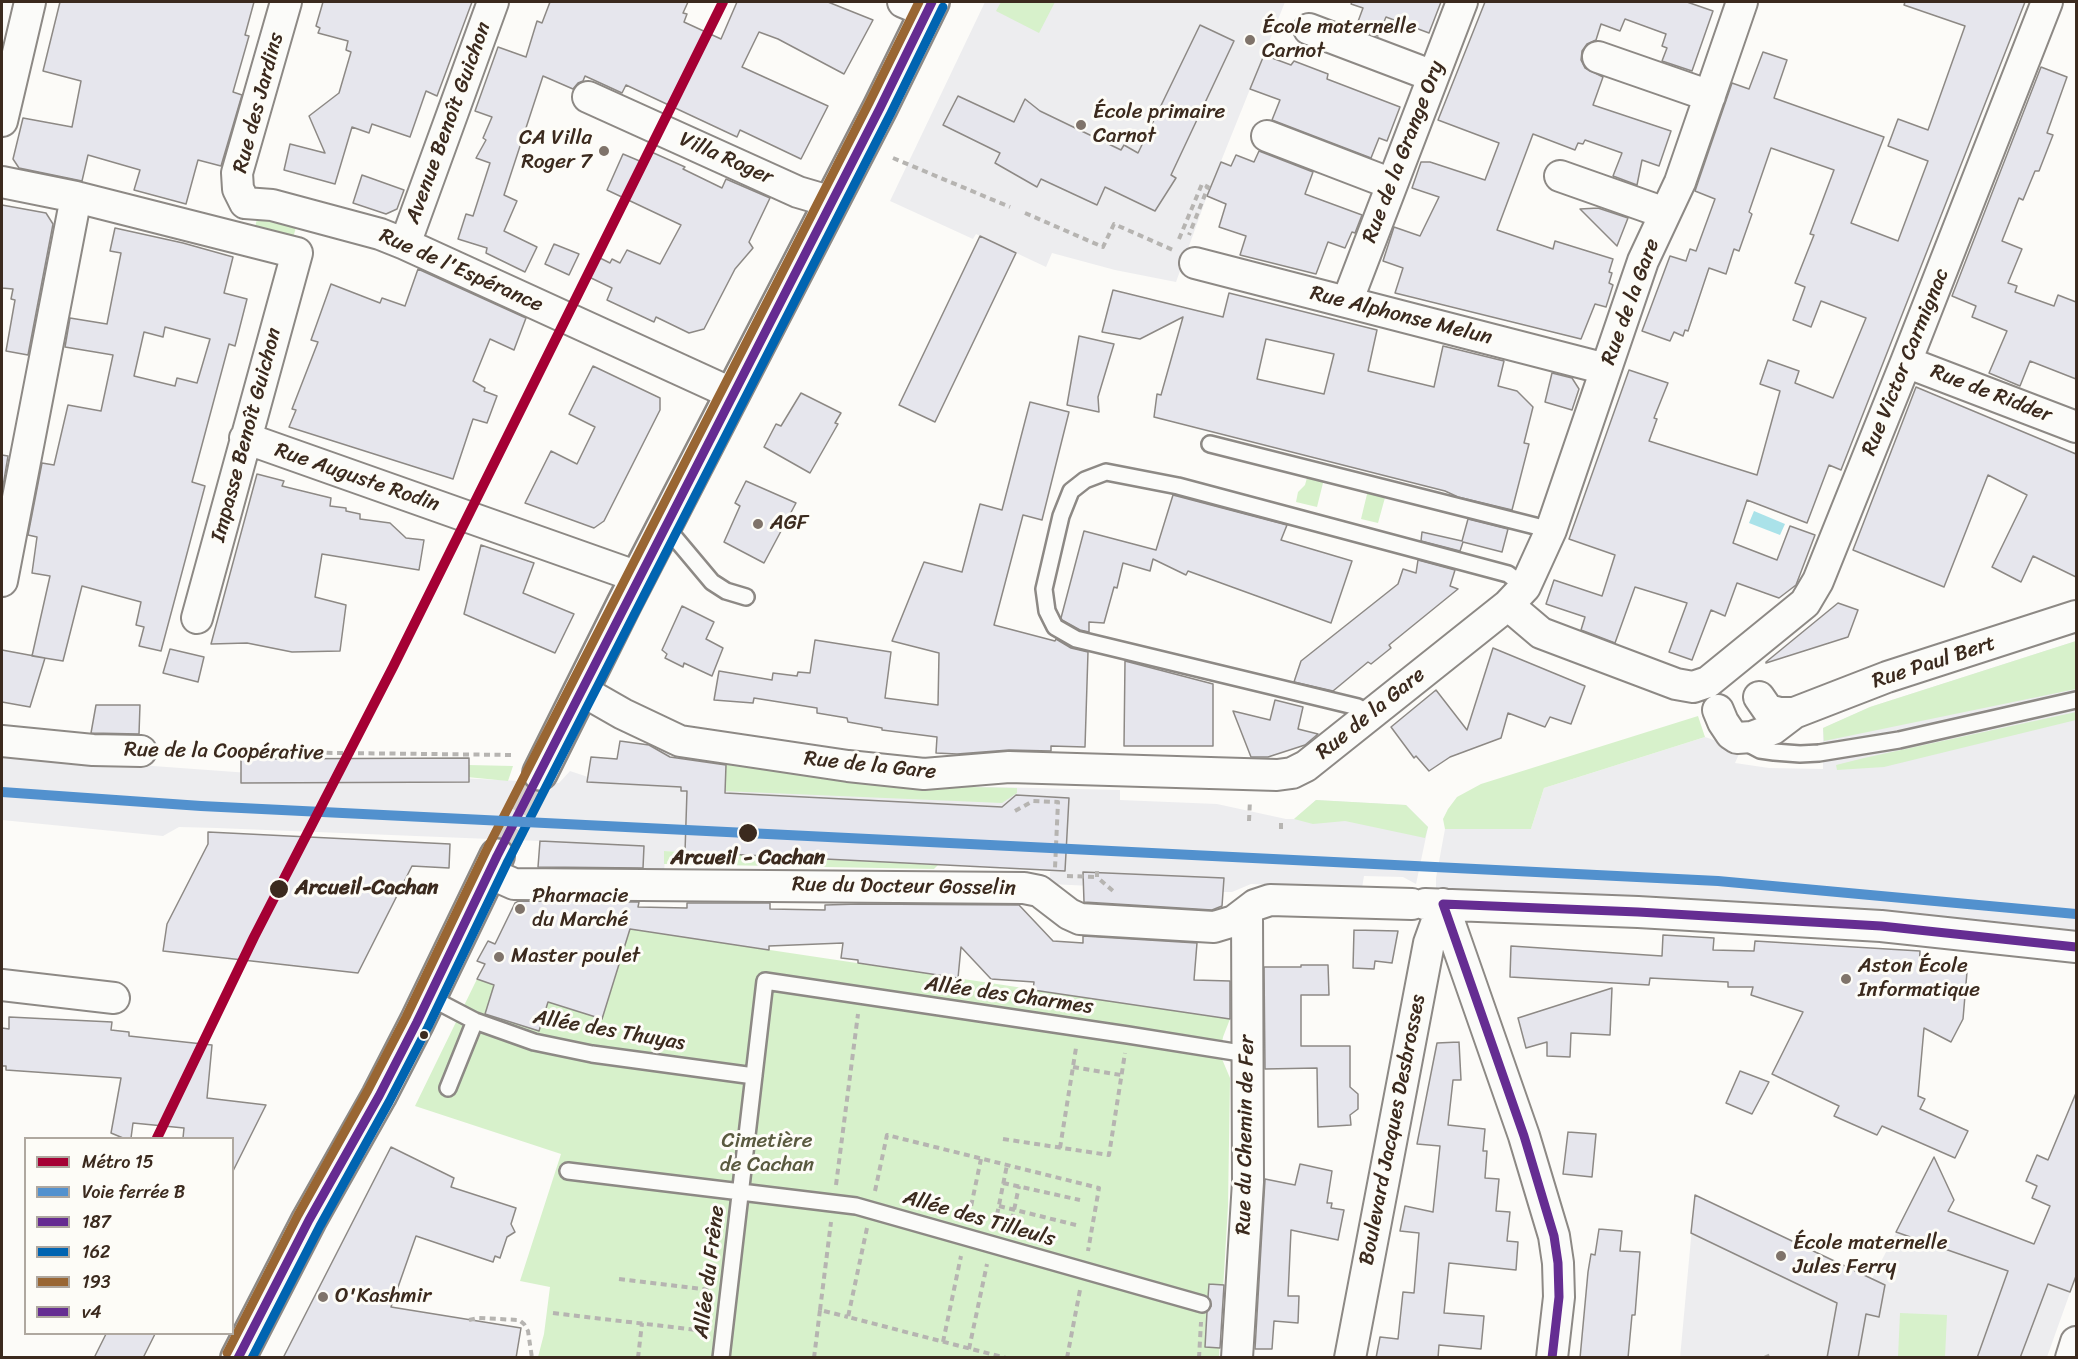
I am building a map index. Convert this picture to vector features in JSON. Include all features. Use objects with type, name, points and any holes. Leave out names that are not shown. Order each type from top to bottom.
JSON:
[{"type":"street","points":[[2,121],[30,2]]},
{"type":"street","name":"Rue des Jardins","points":[[245,203],[238,189],[237,173],[286,2]]},
{"type":"street","name":"Avenue Benoît Guichon","points":[[405,244],[493,2]]},
{"type":"street","name":"Rue de la Grange Ory","points":[[1347,302],[1462,2]]},
{"type":"street","name":"Rue de la Gare","points":[[581,690],[623,714],[680,741],[848,766],[924,774],[1009,767],[1277,774],[1292,773],[1306,766],[1517,596],[1551,530],[1643,261],[1677,189],[1742,2]]},
{"type":"street","name":"Rue Victor Carmignac","points":[[1713,697],[1744,653],[1798,610],[1812,593],[1906,362],[2047,2]]},
{"type":"street","points":[[529,764],[581,690],[832,202],[921,5]]},
{"type":"street","points":[[1309,29],[1433,76]]},
{"type":"street","points":[[1598,57],[1710,96]]},
{"type":"street","name":"Villa Roger","points":[[588,97],[798,192],[832,202]]},
{"type":"street","points":[[1267,136],[1392,184]]},
{"type":"street","points":[[1560,176],[1665,213]]},
{"type":"street","points":[[2,182],[76,197],[297,253],[312,238],[318,217]]},
{"type":"street","points":[[2,581],[76,197]]},
{"type":"street","points":[[236,237],[245,203]]},
{"type":"street","name":"Rue de l'Espérance","points":[[245,203],[272,205],[380,234],[733,394]]},
{"type":"street","name":"Impasse Benoît Guichon","points":[[197,618],[297,253]]},
{"type":"street","name":"Rue Alphonse Melun","points":[[1185,253],[1347,302],[1606,369]]},
{"type":"street","name":"Rue de Ridder","points":[[1906,362],[2075,423]]},
{"type":"street","name":"Rue Auguste Rodin","points":[[245,438],[638,577]]},
{"type":"street","points":[[1517,596],[1542,633],[1676,684],[1693,687],[1713,697],[1727,729],[1737,738]]},
{"type":"street","name":"Rue Paul Bert","points":[[1737,738],[1765,733],[1794,713],[1887,677],[2076,616]]},
{"type":"street","points":[[1744,653],[1757,691],[1768,710],[1794,713]]},
{"type":"street","name":"Rue de la Coopérative","points":[[2,741],[93,750],[141,751]]},
{"type":"street","points":[[238,1358],[309,1220],[379,1096],[493,865]]},
{"type":"street","name":"Rue du Docteur Gosselin","points":[[493,865],[514,884],[1024,888],[1039,891],[1069,914],[1080,919],[1214,927],[1234,921],[1255,905],[1270,900],[1638,912],[1881,926],[2076,947]]},
{"type":"street","points":[[1427,904],[1524,1136],[1554,1236],[1559,1297],[1552,1358]]},
{"type":"street","name":"Boulevard Jacques Desbrosses","points":[[1350,1358],[1429,943],[1427,904]]},
{"type":"street","name":"Rue du Chemin de Fer","points":[[1237,1358],[1248,1182],[1247,912]]},
{"type":"street","points":[[2,985],[114,998]]},
{"type":"street","points":[[2071,1358],[2076,1342]]},
{"type":"lane","points":[[1210,444],[1551,530]]},
{"type":"lane","points":[[1358,707],[1076,639],[1055,627],[1047,611],[1044,589],[1061,516],[1071,491],[1085,480],[1106,472],[1178,486],[1508,574],[1517,596]]},
{"type":"lane","points":[[665,526],[712,582],[726,591],[746,597]]},
{"type":"lane","points":[[1737,738],[1760,750],[1800,754],[1819,753],[1899,740],[2076,700]]},
{"type":"lane","name":"Allée des Charmes","points":[[765,981],[1247,1054]]},
{"type":"lane","name":"Allée du Frêne","points":[[721,1358],[765,981]]},
{"type":"lane","name":"Allée des Thuyas","points":[[429,997],[475,1021],[534,1042],[592,1054],[754,1076]]},
{"type":"lane","points":[[448,1088],[475,1021]]},
{"type":"lane","name":"Allée des Tilleuls","points":[[568,1171],[856,1206],[1202,1304]]},
{"type":"path","points":[[893,158],[1010,207]]},
{"type":"path","points":[[1025,213],[1103,247],[1114,224],[1185,253],[1208,187],[1202,184],[1179,239]]},
{"type":"path","name":"Rue de la Coopérative","points":[[141,751],[529,764]]},
{"type":"path","points":[[1249,821],[1250,790]]},
{"type":"path","points":[[1015,812],[1033,801],[1058,802],[1055,875]]},
{"type":"path","points":[[1281,820],[1281,829]]},
{"type":"path","points":[[1097,871],[1097,877]]},
{"type":"path","points":[[1065,876],[1097,877],[1113,891],[1112,900]]},
{"type":"path","points":[[814,1358],[860,996]]},
{"type":"path","points":[[1003,1139],[1109,1155],[1128,1035]]},
{"type":"path","points":[[1060,1148],[1077,1041]]},
{"type":"path","points":[[1073,1067],[1121,1075]]},
{"type":"path","points":[[1003,1183],[1080,1200]]},
{"type":"path","points":[[1010,1230],[1019,1186]]},
{"type":"path","points":[[999,1206],[1076,1225]]},
{"type":"path","points":[[619,1279],[729,1292]]},
{"type":"path","points":[[1199,1358],[1202,1304]]},
{"type":"path","points":[[820,1310],[848,1317]]},
{"type":"path","points":[[553,1313],[724,1333]]},
{"type":"path","points":[[469,1320],[478,1318],[519,1320],[528,1331],[532,1358]]},
{"type":"path","points":[[638,1358],[642,1323]]},
{"type":"path","points":[[1764,1358],[1773,1354]]},
{"type":"shaded area","name":"École primaire Carnot","points":[[985,2],[1285,2],[1207,196],[1176,282],[1115,270],[1052,253],[1046,267],[976,234],[973,239],[890,201]]},
{"type":"shaded area","points":[[2076,641],[2076,931],[1832,912],[1487,891],[1436,891],[1436,878],[1445,829],[1531,829],[1544,788],[1705,737],[1739,754],[1735,763],[1769,768],[1823,769],[1823,728],[1870,707]]},
{"type":"shaded area","points":[[620,741],[670,748],[670,762],[682,763],[682,758],[906,785],[1120,790],[1120,800],[1217,804],[1286,819],[1294,819],[1316,800],[1406,805],[1428,827],[1416,884],[1403,877],[1364,876],[1362,888],[1251,884],[1232,892],[1223,892],[1222,913],[1083,907],[1083,900],[1091,900],[1091,886],[1050,884],[1050,870],[665,851],[664,879],[616,878],[607,865],[540,841],[179,827],[163,836],[2,820],[2,755],[304,777],[420,776],[559,783],[570,771],[588,777],[591,757],[617,759]]},
{"type":"shaded area","points":[[1695,1195],[1872,1279],[1914,1198],[2076,1260],[2076,1276],[2047,1357],[1680,1358]]},
{"type":"green space","points":[[1001,2],[1055,2],[1039,33],[996,11]]},
{"type":"green space","points":[[259,211],[298,221],[292,241],[254,231]]},
{"type":"green space","points":[[1308,474],[1324,479],[1317,507],[1296,502],[1298,492],[1305,485]]},
{"type":"green space","points":[[1368,490],[1386,494],[1378,523],[1361,519]]},
{"type":"green space","points":[[2076,641],[2076,689],[1824,741],[1823,728],[1870,707]]},
{"type":"green space","points":[[2076,712],[2076,720],[1884,767],[1837,770],[1836,765],[1864,758]]},
{"type":"green space","points":[[1698,716],[1705,737],[1544,788],[1531,829],[1445,829],[1443,819],[1457,797],[1481,784]]},
{"type":"green space","points":[[726,764],[923,786],[1017,788],[1017,793],[1002,803],[723,791]]},
{"type":"green space","points":[[469,765],[513,766],[508,781],[467,777]]},
{"type":"green space","points":[[1316,800],[1406,805],[1428,827],[1425,838],[1345,821],[1313,824],[1294,819]]},
{"type":"green space","points":[[664,851],[938,865],[934,869],[664,864]]},
{"type":"green space","name":"Cimetière de Cachan","points":[[630,929],[1230,1019],[1221,1050],[1222,1059],[1230,1078],[1228,1206],[1219,1357],[538,1357],[544,1334],[550,1287],[520,1281],[561,1154],[415,1106],[477,979],[602,1018]]},
{"type":"green space","points":[[1900,1313],[1947,1315],[1945,1357],[1898,1357]]},
{"type":"water","points":[[1754,511],[1785,524],[1780,535],[1749,523]]},
{"type":"building","points":[[60,2],[254,2],[245,35],[249,36],[233,92],[242,95],[221,166],[198,160],[186,204],[134,190],[140,170],[88,155],[82,181],[19,168],[13,159],[23,118],[72,127],[81,81],[43,71]]},
{"type":"building","points":[[323,2],[472,2],[437,96],[426,91],[410,137],[372,124],[369,133],[352,127],[335,184],[284,170],[290,144],[325,153],[309,116],[339,93],[351,52],[346,50],[348,41],[318,33],[320,28],[316,26]]},
{"type":"building","points":[[550,2],[688,2],[683,13],[687,14],[684,22],[721,39],[737,2],[828,2],[873,20],[844,74],[778,39],[759,32],[742,67],[828,106],[801,159],[740,130],[737,137],[626,85],[622,93],[585,76],[583,81],[573,89],[543,76],[504,195],[517,201],[504,231],[537,247],[525,272],[486,253],[487,248],[458,239],[466,214],[473,216],[490,163],[476,158],[486,140],[483,138],[492,117],[475,111],[498,47],[526,57],[537,21],[542,23]]},
{"type":"building","points":[[1352,2],[1441,2],[1429,33],[1386,17],[1378,36],[1356,27],[1363,8],[1351,4]]},
{"type":"building","points":[[1485,2],[1687,2],[1713,11],[1692,71],[1662,61],[1667,48],[1662,46],[1666,34],[1625,19],[1620,31],[1601,24],[1596,40],[1587,44],[1582,51],[1581,60],[1585,68],[1603,77],[1593,105],[1671,131],[1659,166],[1642,160],[1637,185],[1613,176],[1622,153],[1585,140],[1583,144],[1578,143],[1575,150],[1533,134],[1497,230],[1553,249],[1555,241],[1613,259],[1609,272],[1612,273],[1609,283],[1613,285],[1606,307],[1595,304],[1581,339],[1395,293],[1403,268],[1383,261],[1394,227],[1420,236],[1439,197],[1412,188],[1421,162],[1430,162],[1485,180],[1499,143],[1438,120]]},
{"type":"building","points":[[1905,2],[2025,2],[1841,470],[1829,465],[1807,523],[1747,500],[1733,543],[1777,560],[1790,526],[1815,535],[1796,585],[1779,598],[1737,583],[1725,616],[1711,610],[1692,660],[1669,652],[1687,603],[1635,587],[1615,643],[1581,630],[1585,617],[1546,604],[1554,580],[1602,596],[1615,555],[1569,539],[1629,370],[1668,383],[1654,418],[1657,419],[1649,441],[1757,475],[1780,391],[1760,384],[1768,360],[1799,371],[1795,383],[1833,398],[1866,318],[1821,301],[1811,327],[1793,320],[1805,287],[1795,283],[1814,235],[1810,234],[1834,170],[1771,148],[1749,212],[1752,214],[1739,251],[1734,249],[1726,274],[1709,268],[1688,331],[1685,330],[1683,336],[1674,332],[1670,341],[1642,331],[1670,256],[1686,261],[1690,249],[1696,251],[1715,199],[1695,191],[1732,83],[1749,89],[1763,52],[1787,60],[1774,98],[1884,137],[1851,223],[1898,241],[1928,161],[1888,146],[1898,119],[1928,130],[1965,26],[1904,5]]},
{"type":"building","points":[[1200,25],[1234,41],[1171,175],[1176,178],[1155,211],[1105,187],[1097,205],[1041,179],[1037,187],[995,163],[1000,153],[943,125],[958,96],[1014,122],[1025,99],[1040,111],[1121,150],[1124,145],[1138,153]]},
{"type":"building","points":[[1264,55],[1291,65],[1294,61],[1328,74],[1327,79],[1400,107],[1387,141],[1379,138],[1371,158],[1272,120],[1280,100],[1250,89]]},
{"type":"building","points":[[2041,67],[2067,77],[2047,133],[2053,135],[2039,171],[2035,171],[2023,200],[2019,198],[2002,241],[2022,249],[2008,283],[2017,286],[2015,292],[2054,306],[2058,295],[2076,302],[2076,379],[2030,361],[2020,386],[1989,373],[2007,331],[1972,317],[1976,306],[1952,296]]},
{"type":"building","points":[[647,150],[685,167],[683,169],[722,188],[726,179],[770,198],[749,242],[753,248],[735,269],[704,329],[689,333],[656,317],[654,322],[607,300],[612,288],[589,277],[598,257],[610,263],[612,259],[620,263],[627,250],[660,264],[681,225],[607,190],[623,154],[642,162]]},
{"type":"building","points":[[1259,151],[1313,172],[1305,194],[1362,215],[1355,233],[1352,232],[1345,248],[1328,242],[1316,274],[1240,255],[1246,236],[1219,227],[1226,204],[1207,196],[1221,162],[1231,166],[1236,155],[1254,162]]},
{"type":"building","points":[[362,175],[404,190],[397,209],[386,214],[353,203]]},
{"type":"building","points":[[2,205],[46,213],[53,224],[28,355],[6,351],[15,300],[11,299],[13,289],[2,288]]},
{"type":"building","points":[[1598,208],[1628,218],[1617,246],[1580,209]]},
{"type":"building","points":[[115,228],[233,257],[224,293],[247,299],[235,346],[229,344],[192,482],[205,486],[161,651],[139,646],[144,627],[136,625],[141,602],[82,586],[63,661],[32,656],[50,576],[32,573],[37,537],[28,535],[42,463],[54,465],[68,405],[101,411],[113,355],[65,347],[70,318],[107,324],[121,253],[110,251]],"holes":[[[165,327],[210,339],[197,383],[177,378],[175,386],[134,376],[144,332],[163,337]]]},
{"type":"building","points":[[980,236],[1016,253],[935,422],[899,405]]},
{"type":"building","points":[[554,244],[579,254],[569,275],[545,264]]},
{"type":"building","points":[[418,269],[526,318],[514,350],[490,339],[473,381],[485,388],[484,391],[497,396],[487,423],[473,419],[453,479],[289,427],[296,410],[292,409],[318,342],[311,340],[331,284],[380,303],[382,298],[405,306]]},
{"type":"building","points":[[1113,290],[1223,317],[1229,293],[1377,330],[1368,371],[1434,387],[1443,346],[1504,361],[1498,386],[1517,391],[1533,407],[1524,443],[1529,444],[1512,510],[1154,417],[1157,394],[1161,395],[1183,317],[1140,339],[1102,332]],"holes":[[[1266,339],[1334,354],[1324,394],[1257,379]]]},
{"type":"building","points":[[1079,336],[1114,344],[1098,397],[1099,412],[1067,405]]},
{"type":"building","points":[[593,366],[660,398],[660,410],[604,521],[594,528],[525,503],[551,451],[577,464],[595,427],[569,414]]},
{"type":"building","points":[[1552,373],[1572,378],[1579,389],[1572,410],[1545,402]]},
{"type":"building","points":[[1916,387],[2076,454],[2076,577],[2033,556],[2021,582],[1992,567],[2027,495],[1988,475],[1944,587],[1853,550]]},
{"type":"building","name":"AGF","points":[[801,393],[841,413],[835,423],[838,424],[810,473],[764,447],[776,424],[781,426]]},
{"type":"building","points":[[1030,402],[1069,412],[1042,520],[1023,515],[994,625],[1055,641],[1056,639],[1071,648],[1088,652],[1085,747],[1051,746],[1051,751],[936,753],[937,737],[882,730],[882,728],[848,722],[847,718],[817,713],[817,708],[754,698],[753,703],[714,700],[719,671],[772,680],[773,673],[797,676],[798,672],[810,673],[815,640],[891,652],[885,698],[938,705],[939,653],[892,641],[924,562],[962,572],[980,504],[1002,510]]},
{"type":"building","points":[[2,455],[8,456],[2,492]]},
{"type":"building","points":[[257,474],[284,481],[282,486],[331,498],[330,506],[346,508],[346,511],[360,514],[360,519],[390,523],[406,538],[424,540],[419,570],[322,554],[315,597],[346,605],[340,651],[292,652],[247,643],[211,644]]},
{"type":"building","name":"AGF","points":[[746,481],[796,503],[764,563],[724,542],[740,506],[735,503]]},
{"type":"building","points":[[1173,495],[1287,525],[1281,540],[1352,561],[1331,623],[1188,571],[1186,575],[1153,559],[1150,571],[1123,563],[1117,588],[1114,587],[1104,623],[1089,622],[1089,632],[1080,630],[1062,620],[1084,531],[1156,550]]},
{"type":"building","points":[[1468,519],[1508,529],[1502,552],[1463,542],[1460,551],[1421,541],[1422,532],[1462,541]]},
{"type":"building","points":[[481,545],[534,563],[523,593],[574,614],[555,653],[464,614]]},
{"type":"building","points":[[1418,560],[1455,570],[1450,586],[1458,589],[1389,645],[1391,648],[1371,664],[1368,662],[1333,691],[1294,682],[1301,661],[1398,584],[1403,569],[1416,573]]},
{"type":"building","points":[[1838,603],[1858,610],[1848,637],[1766,663],[1766,662]]},
{"type":"building","points":[[682,606],[714,622],[706,639],[723,648],[712,676],[684,663],[683,667],[665,658],[667,654],[662,650]]},
{"type":"building","points":[[1493,648],[1585,686],[1571,724],[1550,717],[1545,727],[1508,713],[1501,738],[1450,757],[1429,771],[1416,756],[1414,758],[1391,727],[1436,690],[1467,730]]},
{"type":"building","points":[[170,649],[204,657],[198,682],[163,673]]},
{"type":"building","points":[[2,650],[45,658],[30,707],[2,702]]},
{"type":"building","points":[[1125,661],[1213,684],[1213,746],[1124,746]]},
{"type":"building","points":[[1275,700],[1303,707],[1298,729],[1318,734],[1305,745],[1268,757],[1251,757],[1233,711],[1270,720]]},
{"type":"building","points":[[96,705],[140,705],[139,734],[91,733]]},
{"type":"building","points":[[620,741],[649,745],[670,757],[726,765],[725,793],[1002,807],[1016,795],[1069,798],[1065,871],[685,852],[687,791],[681,791],[681,787],[587,782],[591,757],[617,759]]},
{"type":"building","points":[[469,758],[469,782],[241,783],[241,759]]},
{"type":"building","name":"Arcueil-Cachan","points":[[208,832],[450,844],[449,868],[412,866],[358,973],[163,951],[167,924],[208,844]]},
{"type":"building","points":[[540,841],[644,846],[643,868],[538,867]]},
{"type":"building","points":[[1083,872],[1224,878],[1222,906],[1212,910],[1084,902]]},
{"type":"building","points":[[519,901],[639,902],[638,907],[687,908],[687,903],[770,903],[770,909],[825,910],[825,905],[859,904],[1019,905],[1053,941],[1083,943],[1083,936],[1197,943],[1194,980],[1230,981],[1230,1019],[1033,990],[1034,982],[991,979],[961,947],[958,978],[858,963],[858,960],[841,958],[843,943],[769,946],[769,950],[630,929],[602,1019],[548,1002],[539,1031],[485,1014],[494,985],[477,979],[485,964],[477,961],[488,941],[495,944],[515,903]]},
{"type":"building","points":[[1354,930],[1398,931],[1392,963],[1375,961],[1374,969],[1353,968]]},
{"type":"building","points":[[1663,935],[1714,938],[1713,950],[1754,951],[1755,941],[1920,951],[1919,969],[1967,972],[1963,1019],[1951,1042],[1924,1028],[1918,1096],[1925,1099],[1920,1109],[1968,1131],[1955,1158],[1882,1126],[1877,1135],[1834,1116],[1839,1106],[1772,1074],[1803,1012],[1751,995],[1753,987],[1728,987],[1728,982],[1650,978],[1649,985],[1510,977],[1511,946],[1662,956]]},
{"type":"building","points":[[1301,965],[1328,965],[1329,995],[1301,995],[1301,1046],[1350,1046],[1350,1087],[1358,1094],[1358,1109],[1350,1115],[1351,1125],[1318,1127],[1317,1068],[1265,1069],[1264,967],[1301,967]]},
{"type":"building","points":[[1612,988],[1610,1035],[1571,1033],[1570,1057],[1547,1056],[1547,1042],[1526,1048],[1518,1018]]},
{"type":"building","points":[[9,1017],[112,1022],[111,1030],[129,1032],[129,1036],[212,1045],[207,1098],[266,1105],[234,1169],[234,1137],[183,1137],[184,1128],[133,1123],[131,1137],[121,1137],[111,1133],[121,1078],[6,1070],[6,1066],[2,1066],[2,1028],[9,1029]]},
{"type":"building","points":[[1459,1042],[1461,1080],[1453,1080],[1448,1125],[1485,1129],[1483,1151],[1487,1151],[1485,1178],[1499,1179],[1496,1211],[1510,1212],[1507,1241],[1518,1242],[1516,1270],[1449,1263],[1444,1313],[1484,1316],[1481,1349],[1439,1345],[1438,1358],[1376,1358],[1380,1337],[1398,1339],[1403,1292],[1414,1293],[1419,1233],[1400,1231],[1405,1206],[1433,1212],[1440,1146],[1417,1144],[1437,1043]]},
{"type":"building","points":[[1740,1071],[1769,1082],[1752,1114],[1726,1103]]},
{"type":"building","points":[[2076,1093],[2076,1276],[2070,1292],[2048,1284],[2020,1358],[1977,1358],[2008,1271],[1896,1232],[1934,1157],[1954,1200],[1948,1211],[2034,1244],[2050,1206],[2032,1198],[2037,1186],[2026,1181],[2037,1155],[2048,1160]]},
{"type":"building","points":[[1568,1132],[1596,1134],[1592,1177],[1563,1174]]},
{"type":"building","points":[[391,1147],[454,1178],[451,1187],[516,1208],[511,1224],[515,1232],[507,1237],[500,1258],[495,1256],[493,1262],[416,1236],[391,1307],[521,1328],[516,1358],[283,1358]]},
{"type":"building","points":[[1300,1164],[1332,1171],[1327,1203],[1332,1203],[1331,1208],[1344,1210],[1338,1240],[1291,1230],[1288,1296],[1299,1296],[1298,1323],[1274,1321],[1272,1349],[1255,1349],[1265,1179],[1295,1185]]},
{"type":"building","name":"École maternelle Jules Ferry","points":[[1695,1195],[1885,1285],[1879,1317],[1866,1314],[1858,1358],[1827,1358],[1837,1303],[1691,1233]]},
{"type":"building","points":[[1599,1229],[1622,1231],[1620,1251],[1640,1252],[1635,1315],[1632,1315],[1628,1358],[1580,1358],[1588,1272],[1591,1254],[1595,1255]]},
{"type":"building","points":[[1209,1284],[1224,1285],[1220,1348],[1205,1347],[1207,1312],[1211,1306],[1208,1297]]},
{"type":"building","points":[[106,1335],[154,1335],[143,1358],[94,1358]]},
{"type":"tunnel","points":[[497,856],[540,773]]},
{"type":"metro line","name":"15","points":[[157,1137],[254,937],[393,667],[723,2]]},
{"type":"rail line","name":"B","points":[[2,792],[201,806],[1718,881],[2076,914]]},
{"type":"transit line","name":"193","points":[[227,1353],[298,1215],[406,1017],[486,851],[919,2]]},
{"type":"transit line","name":"187","points":[[238,1358],[309,1220],[379,1096],[417,1022],[497,856],[932,2]]},
{"type":"transit line","name":"162","points":[[252,1358],[320,1226],[428,1027],[508,861],[943,7]]},
{"type":"transit line","name":"v4","points":[[1552,1358],[1559,1297],[1554,1236],[1524,1136],[1443,904],[1881,926],[2076,947]]},
{"type":"place","name":"École maternelle Carnot","points":[[1250,40]]},
{"type":"place","name":"École primaire Carnot","points":[[1081,125]]},
{"type":"place","name":"CA Villa Roger 7","points":[[604,151]]},
{"type":"place","name":"AGF","points":[[758,524]]},
{"type":"place","name":"Arcueil - Cachan","points":[[748,833]]},
{"type":"place","name":"Arcueil-Cachan","points":[[279,889]]},
{"type":"place","name":"Pharmacie du Marché","points":[[520,909]]},
{"type":"place","name":"Master poulet","points":[[499,957]]},
{"type":"place","name":"Aston École Informatique","points":[[1846,979]]},
{"type":"place","name":"École maternelle Jules Ferry","points":[[1781,1256]]},
{"type":"place","name":"O'Kashmir","points":[[323,1297]]}]
